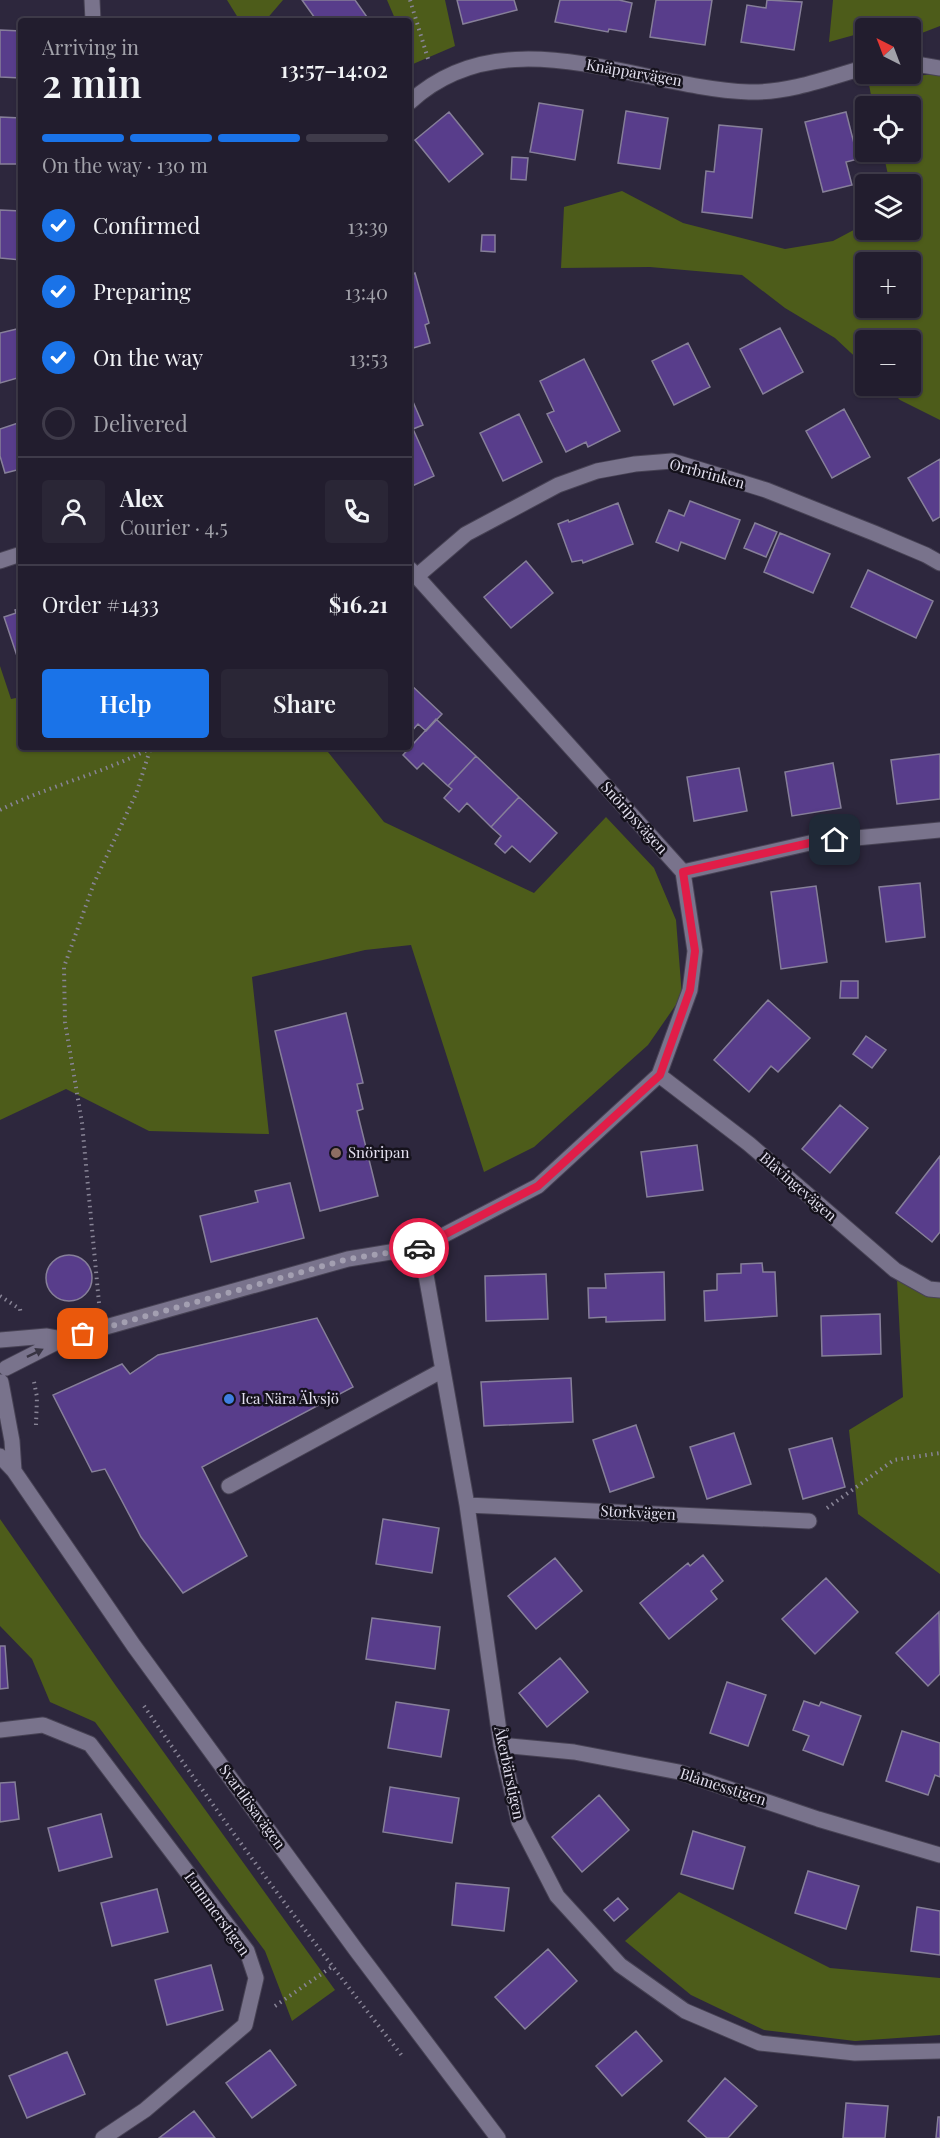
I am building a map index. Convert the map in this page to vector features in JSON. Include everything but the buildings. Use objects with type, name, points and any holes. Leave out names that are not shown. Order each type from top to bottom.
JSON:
[{"type":"street","points":[[92,0],[93,18]]},
{"type":"street","name":"Knäpparvägen","points":[[412,100],[436,82],[477,65],[524,57],[562,60],[719,89],[749,92],[772,91],[807,84],[855,70]]},
{"type":"street","points":[[921,65],[940,68]]},
{"type":"street","name":"Orrbrinken","points":[[413,572],[466,534],[558,485],[597,471],[634,464],[672,461],[766,490],[874,533],[940,563]]},
{"type":"street","points":[[0,561],[18,555]]},
{"type":"street","name":"Snöripsvägen","points":[[413,572],[683,872]]},
{"type":"street","points":[[2,1378],[28,1356],[63,1339],[348,1259],[421,1247],[538,1186],[660,1075],[690,990],[695,951],[683,872],[814,842],[940,830]]},
{"type":"street","name":"Blåvingevägen","points":[[660,1075],[749,1144],[895,1270],[929,1289],[940,1290]]},
{"type":"street","name":"Åkerbärstigen","points":[[421,1247],[467,1505],[501,1745],[519,1822],[557,1896],[620,1965],[685,2012],[760,2043],[855,2053],[940,2051]]},
{"type":"street","points":[[14,1471],[12,1441],[2,1378],[6,1354],[0,1340],[47,1336],[63,1339]]},
{"type":"street","points":[[229,1486],[443,1370]]},
{"type":"street","name":"Svartlösavägen","points":[[0,1456],[14,1471],[134,1646],[356,1950],[498,2138]]},
{"type":"street","name":"Storkvägen","points":[[467,1505],[809,1521]]},
{"type":"street","name":"Lummerstigen","points":[[0,1730],[43,1725],[90,1744],[247,1951],[256,1978],[245,2025]]},
{"type":"street","name":"Blåmesstigen","points":[[501,1745],[574,1752],[679,1772],[818,1819],[940,1855]]},
{"type":"street","points":[[103,2138],[145,2110],[245,2025]]},
{"type":"path","points":[[410,0],[436,82]]},
{"type":"path","points":[[0,810],[28,796],[123,762],[146,750]]},
{"type":"path","points":[[102,1329],[82,1123],[65,1022],[64,967],[94,883],[136,794],[149,750]]},
{"type":"path","points":[[0,1296],[20,1309],[25,1338]]},
{"type":"path","points":[[28,1356],[37,1397],[36,1432]]},
{"type":"path","points":[[809,1521],[894,1460],[940,1453]]},
{"type":"path","points":[[245,2025],[356,1950]]},
{"type":"green space","points":[[227,0],[283,0],[268,18],[238,18]]},
{"type":"green space","points":[[387,0],[445,0],[455,46],[413,64],[412,18],[395,18]]},
{"type":"green space","points":[[833,0],[940,0],[940,26],[921,33],[921,18],[855,18],[855,35],[829,42]]},
{"type":"green space","points":[[940,74],[940,420],[896,396],[921,396],[921,330],[855,330],[855,357],[835,338],[785,308],[742,275],[650,267],[561,268],[564,207],[622,191],[683,223],[785,249],[833,241],[855,229],[855,240],[921,240],[921,174],[888,174],[885,162],[921,162],[921,96],[871,96],[869,84],[921,84],[921,75]]},
{"type":"green space","points":[[0,666],[11,699],[18,698],[18,750],[326,750],[384,822],[534,893],[606,817],[654,868],[676,920],[682,996],[648,1045],[534,1147],[484,1172],[411,945],[365,950],[252,977],[269,1134],[149,1131],[66,1089],[0,1120]]},
{"type":"green space","points":[[897,1279],[940,1293],[940,1574],[858,1514],[849,1430],[903,1397]]},
{"type":"green space","points":[[0,1519],[116,1686],[335,1990],[292,2021],[265,1951],[95,1722],[50,1702],[32,1659],[0,1626]]},
{"type":"green space","points":[[679,1892],[830,1968],[940,1978],[940,2035],[855,2041],[764,2030],[691,1995],[625,1941]]},
{"type":"way so far","points":[[83,1334],[348,1259],[419,1248]]},
{"type":"place","name":"Snöripan","points":[[336,1153]]},
{"type":"place","name":"Ica Nära Älvsjö","points":[[229,1399]]},
{"type":"route","points":[[419,1248],[538,1186],[660,1075],[690,990],[695,951],[683,872],[814,842],[835,840]]}]
